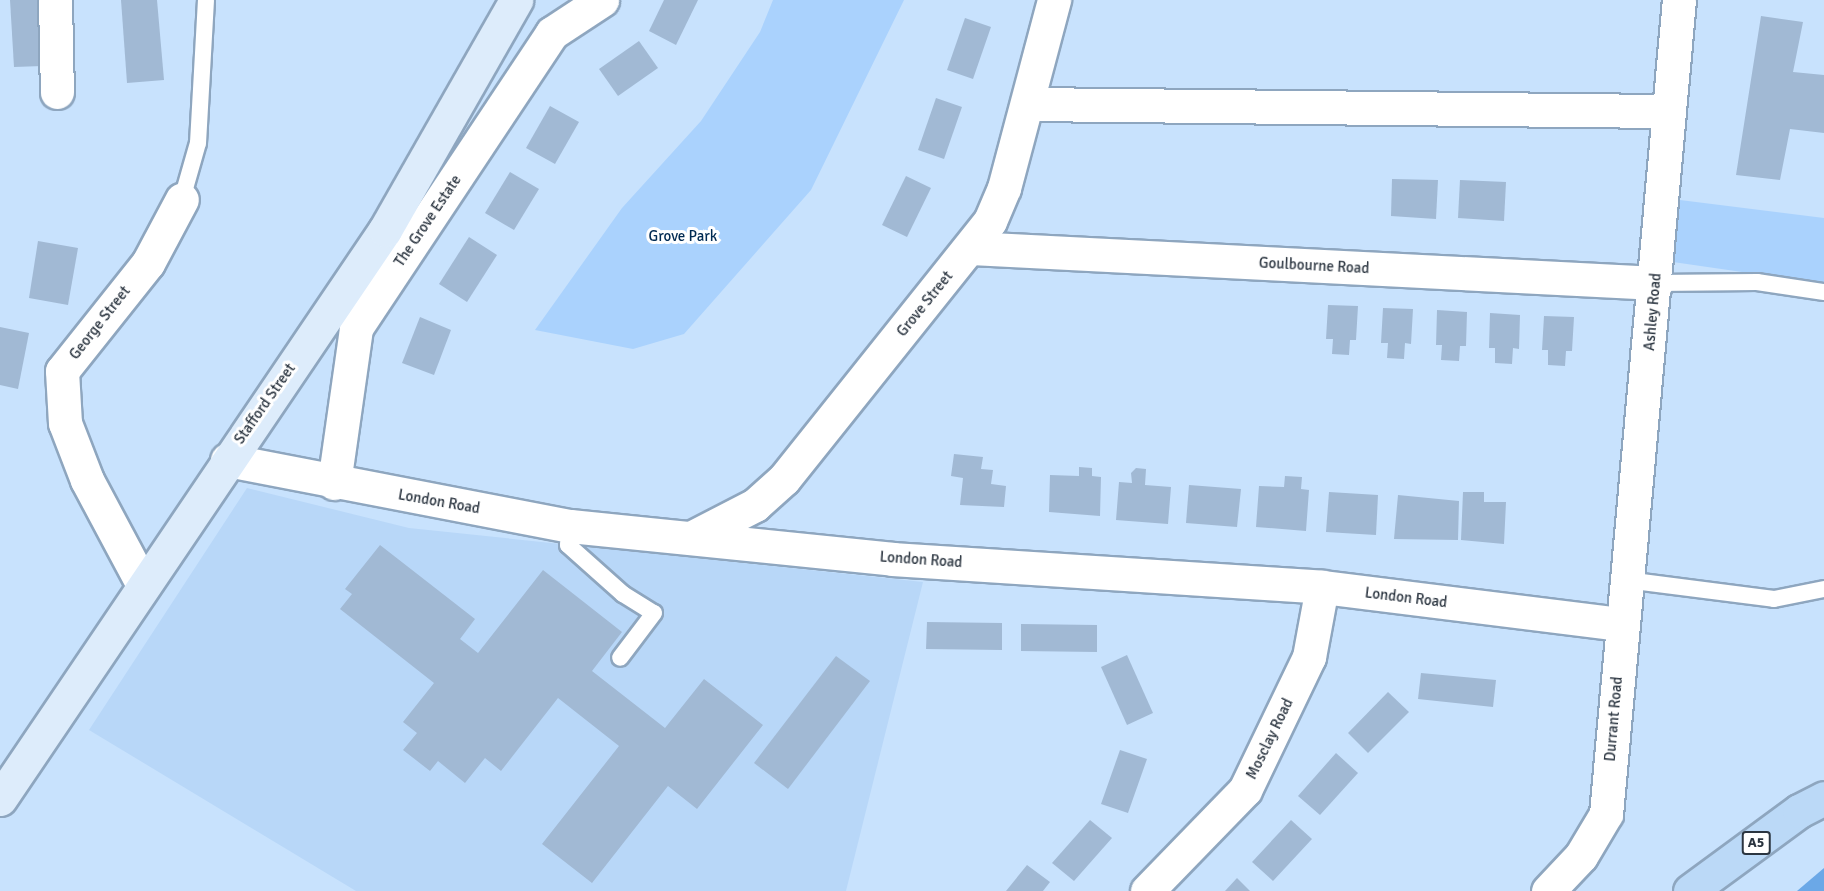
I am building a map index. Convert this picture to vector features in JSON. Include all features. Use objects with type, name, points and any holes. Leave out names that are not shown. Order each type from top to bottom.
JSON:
[{"type":"main road","name":"A5","points":[[1690,891],[1799,811],[1824,798]]},
{"type":"street","points":[[55,0],[57,92]]},
{"type":"street","name":"Stafford Street","points":[[0,799],[226,460],[385,230],[516,0]]},
{"type":"street","name":"The Grove Estate","points":[[334,483],[356,328],[552,33],[602,0]]},
{"type":"street","name":"Grove Street","points":[[691,538],[755,505],[784,479],[971,248],[990,221],[1004,188],[1054,0]]},
{"type":"street","name":"Ashley Road","points":[[1621,624],[1656,283],[1667,111],[1679,0]]},
{"type":"street","points":[[1027,104],[1667,111]]},
{"type":"street","name":"George Street","points":[[143,585],[87,480],[65,423],[62,371],[148,263],[182,199]]},
{"type":"street","name":"Goulbourne Road","points":[[971,248],[1656,283]]},
{"type":"street","name":"London Road","points":[[226,460],[334,483],[570,526],[893,559],[1322,587],[1621,624]]},
{"type":"street","name":"Mosclay Road","points":[[1147,891],[1245,790],[1309,657],[1322,587]]},
{"type":"street","name":"Durrant Road","points":[[1548,891],[1581,856],[1606,814],[1621,624]]},
{"type":"lane","points":[[182,199],[198,143],[206,0]]},
{"type":"lane","points":[[1656,283],[1757,282],[1824,292]]},
{"type":"lane","points":[[570,526],[568,545],[623,594],[654,613],[620,658]]},
{"type":"lane","points":[[1626,580],[1774,599],[1824,589]]},
{"type":"shaded area","points":[[247,488],[409,528],[923,582],[846,891],[356,891],[89,730]]},
{"type":"shaded area","points":[[1824,868],[1824,891],[1797,891]]},
{"type":"green space","name":"Grove Park","points":[[773,0],[904,0],[811,190],[684,334],[633,349],[535,330],[622,208],[701,121],[760,32]]},
{"type":"green space","points":[[1680,200],[1824,218],[1824,284],[1673,262]]},
{"type":"building","points":[[10,0],[39,0],[42,66],[14,67]]},
{"type":"building","points":[[121,0],[157,0],[164,80],[127,83]]},
{"type":"building","points":[[664,0],[698,0],[676,45],[649,31]]},
{"type":"building","points":[[1761,16],[1803,22],[1793,72],[1824,75],[1824,133],[1790,129],[1780,180],[1736,175]]},
{"type":"building","points":[[965,18],[991,27],[973,79],[947,70]]},
{"type":"building","points":[[639,41],[658,68],[618,96],[599,69]]},
{"type":"building","points":[[936,98],[962,107],[944,159],[918,150]]},
{"type":"building","points":[[550,106],[579,122],[555,164],[526,148]]},
{"type":"building","points":[[510,172],[539,189],[514,230],[485,213]]},
{"type":"building","points":[[906,176],[931,188],[907,237],[882,225]]},
{"type":"building","points":[[1392,179],[1438,180],[1436,219],[1391,216]]},
{"type":"building","points":[[1460,180],[1506,182],[1504,221],[1458,218]]},
{"type":"building","points":[[469,237],[497,255],[467,302],[439,284]]},
{"type":"building","points":[[38,241],[78,248],[68,305],[29,298]]},
{"type":"building","points":[[1328,305],[1358,306],[1356,340],[1350,340],[1349,355],[1332,354],[1333,339],[1326,339]]},
{"type":"building","points":[[1383,308],[1413,309],[1411,344],[1405,343],[1404,359],[1387,358],[1388,343],[1381,343]]},
{"type":"building","points":[[1437,310],[1467,312],[1466,346],[1460,346],[1459,361],[1441,360],[1442,345],[1436,345]]},
{"type":"building","points":[[1490,313],[1520,315],[1519,349],[1513,348],[1512,364],[1495,363],[1495,348],[1489,348]]},
{"type":"building","points":[[1544,316],[1574,317],[1572,351],[1566,351],[1565,366],[1548,365],[1548,350],[1542,350]]},
{"type":"building","points":[[420,317],[451,330],[434,375],[402,363]]},
{"type":"building","points":[[0,327],[29,333],[18,389],[0,385]]},
{"type":"building","points":[[954,454],[983,457],[981,469],[993,470],[991,484],[1006,486],[1004,507],[960,505],[963,478],[951,476]]},
{"type":"building","points":[[1079,467],[1092,468],[1092,476],[1101,477],[1100,516],[1049,512],[1050,475],[1079,476]]},
{"type":"building","points":[[1136,468],[1146,469],[1145,485],[1171,487],[1168,524],[1116,520],[1119,482],[1132,483],[1131,473]]},
{"type":"building","points":[[1285,476],[1302,477],[1301,489],[1309,490],[1306,531],[1256,527],[1259,486],[1284,487]]},
{"type":"building","points":[[1189,485],[1241,489],[1237,527],[1186,523]]},
{"type":"building","points":[[1329,492],[1378,495],[1376,535],[1326,532]]},
{"type":"building","points":[[1463,492],[1484,492],[1484,502],[1506,502],[1504,544],[1461,540]]},
{"type":"building","points":[[1398,495],[1459,501],[1458,540],[1394,539]]},
{"type":"building","points":[[380,545],[475,619],[460,639],[478,653],[543,570],[622,632],[592,671],[665,728],[704,679],[763,725],[697,809],[668,786],[592,883],[542,844],[619,746],[558,698],[501,771],[485,758],[465,783],[438,761],[430,771],[403,750],[417,733],[403,722],[434,683],[340,609],[352,594],[345,589]]},
{"type":"building","points":[[927,622],[1002,623],[1002,650],[926,649]]},
{"type":"building","points":[[1021,624],[1097,625],[1097,652],[1021,651]]},
{"type":"building","points":[[1127,655],[1153,713],[1127,725],[1101,667]]},
{"type":"building","points":[[836,656],[870,681],[788,789],[754,763]]},
{"type":"building","points":[[1421,673],[1496,680],[1493,707],[1418,699]]},
{"type":"building","points":[[1388,692],[1409,712],[1368,753],[1348,733]]},
{"type":"building","points":[[1120,750],[1147,759],[1128,813],[1101,804]]},
{"type":"building","points":[[1336,753],[1358,773],[1320,815],[1298,796]]},
{"type":"building","points":[[1090,820],[1112,838],[1074,881],[1052,863]]},
{"type":"building","points":[[1291,820],[1312,839],[1273,881],[1252,862]]},
{"type":"building","points":[[1027,865],[1050,882],[1043,891],[1006,891]]},
{"type":"building","points":[[1237,878],[1250,891],[1225,891]]}]
